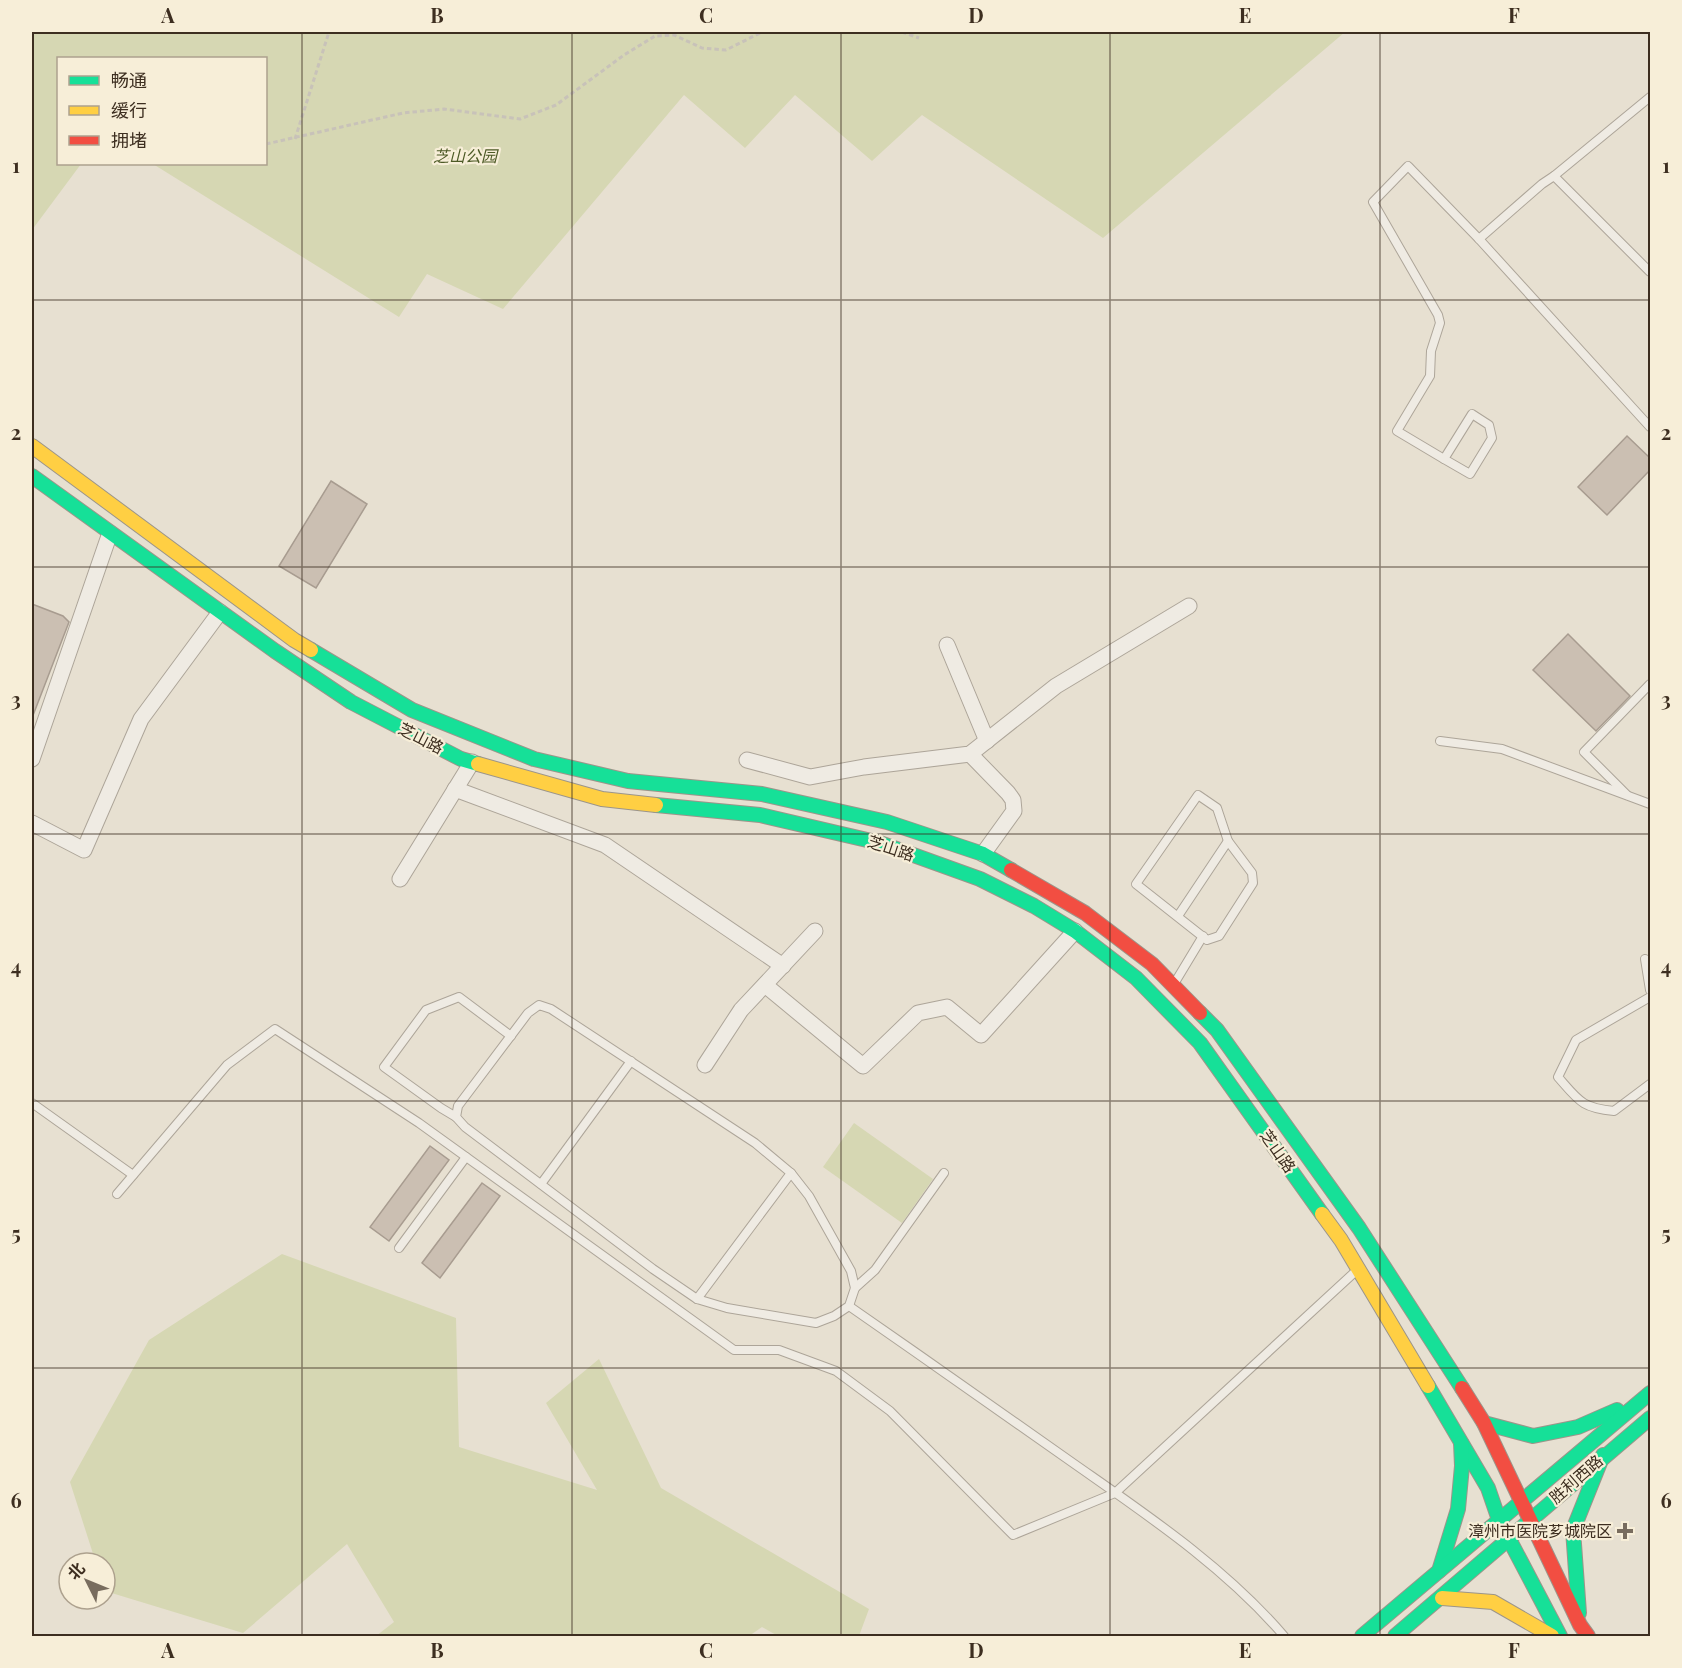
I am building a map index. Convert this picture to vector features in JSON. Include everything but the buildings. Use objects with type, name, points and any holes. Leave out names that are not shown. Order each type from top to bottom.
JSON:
[{"type":"main road","points":[[32,446],[294,640],[412,710],[534,759],[628,781],[762,794],[887,822],[983,854],[1085,913],[1152,964],[1217,1030],[1359,1228],[1484,1423],[1528,1521],[1584,1631]]},
{"type":"main road","name":"芝山路","points":[[32,476],[220,612],[351,702],[461,759],[602,799],[760,815],[880,843],[980,879],[1034,906],[1075,931],[1136,978],[1200,1043],[1341,1240],[1488,1488],[1508,1539],[1560,1636]]},
{"type":"main road","points":[[1484,1423],[1533,1436],[1578,1427],[1646,1396]]},
{"type":"main road","points":[[1362,1636],[1646,1396]]},
{"type":"main road","name":"胜利西路","points":[[1395,1636],[1442,1598],[1604,1455],[1649,1420]]},
{"type":"main road","points":[[1439,1571],[1458,1509],[1462,1466],[1461,1442]]},
{"type":"main road","points":[[1584,1631],[1573,1530],[1604,1455]]},
{"type":"main road","points":[[1442,1598],[1493,1602],[1552,1636]]},
{"type":"street","points":[[32,759],[110,533]]},
{"type":"street","points":[[747,760],[810,777],[864,767],[970,754],[1056,686],[1190,606]]},
{"type":"street","points":[[32,823],[84,850],[141,718],[220,612]]},
{"type":"street","points":[[947,645],[987,741]]},
{"type":"street","points":[[970,754],[1013,801],[1014,811],[983,854]]},
{"type":"street","points":[[400,879],[472,762]]},
{"type":"street","points":[[455,789],[605,845],[783,966]]},
{"type":"street","points":[[705,1065],[741,1010],[815,931]]},
{"type":"street","points":[[765,985],[863,1066],[918,1012],[947,1007],[981,1035],[1075,931]]},
{"type":"lane","points":[[1479,239],[1542,184],[1650,97]]},
{"type":"lane","points":[[1444,459],[1472,414],[1489,425],[1492,438],[1470,474],[1444,459],[1397,431],[1430,376],[1431,351],[1440,323],[1438,315],[1373,202],[1407,166],[1479,239],[1650,428]]},
{"type":"lane","points":[[1554,176],[1650,272]]},
{"type":"lane","points":[[1630,798],[1584,752],[1650,684]]},
{"type":"lane","points":[[1440,741],[1502,749],[1650,804]]},
{"type":"lane","points":[[1198,795],[1217,808],[1228,841],[1252,873],[1254,883],[1218,936],[1207,940],[1178,916],[1136,884],[1198,795]]},
{"type":"lane","points":[[1178,916],[1228,841]]},
{"type":"lane","points":[[1173,985],[1203,936]]},
{"type":"lane","points":[[1645,959],[1650,990]]},
{"type":"lane","points":[[511,1036],[459,997],[426,1010],[384,1067],[456,1117],[465,1127],[653,1269],[697,1299],[727,1308],[816,1323],[834,1317],[849,1306],[855,1288],[875,1270],[944,1173]]},
{"type":"lane","points":[[1650,997],[1576,1040],[1558,1077],[1576,1098],[1592,1109],[1614,1111],[1650,1084]]},
{"type":"lane","points":[[456,1117],[458,1106],[528,1013],[539,1005],[551,1009],[755,1143],[791,1173],[809,1197],[851,1271],[855,1288]]},
{"type":"lane","points":[[117,1194],[227,1065],[274,1029],[419,1123],[734,1350],[779,1350],[836,1371],[890,1411],[1013,1535],[1115,1493],[1358,1269]]},
{"type":"lane","points":[[542,1184],[631,1061]]},
{"type":"lane","points":[[32,1103],[133,1175]]},
{"type":"lane","points":[[399,1248],[466,1157]]},
{"type":"lane","points":[[697,1299],[791,1173]]},
{"type":"lane","points":[[849,1306],[1115,1493],[1210,1563],[1284,1636]]},
{"type":"path","points":[[295,139],[329,32]]},
{"type":"path","points":[[267,144],[404,113],[444,109],[520,119],[556,105],[655,36],[674,35],[702,48],[726,50],[762,32]]},
{"type":"path","points":[[902,32],[919,38]]},
{"type":"green space","name":"芝山公园","points":[[32,32],[1345,32],[1103,238],[922,115],[872,161],[795,95],[745,148],[684,95],[503,309],[427,274],[399,317],[155,165],[267,165],[267,57],[57,57],[57,165],[80,165],[32,230]]},
{"type":"green space","points":[[854,1123],[933,1179],[902,1223],[823,1167]]},
{"type":"green space","points":[[282,1254],[456,1318],[459,1447],[597,1490],[546,1403],[599,1359],[661,1488],[869,1609],[859,1636],[778,1636],[762,1627],[749,1636],[376,1636],[394,1622],[347,1544],[243,1633],[117,1595],[117,1551],[92,1551],[70,1482],[149,1340]]},
{"type":"traffic: fast","points":[[32,476],[275,651],[351,702],[461,759],[478,764]]},
{"type":"traffic: fast","points":[[311,650],[412,710],[534,759],[628,781],[762,794],[887,822],[983,854],[1011,870]]},
{"type":"traffic: fast","points":[[656,805],[760,815],[880,843],[980,879],[1034,906],[1075,931],[1136,978],[1200,1043],[1322,1214]]},
{"type":"traffic: fast","points":[[1200,1013],[1217,1030],[1359,1228],[1462,1388]]},
{"type":"traffic: fast","points":[[1428,1386],[1488,1488],[1499,1520],[1560,1636]]},
{"type":"traffic: fast","points":[[1362,1636],[1650,1393]]},
{"type":"traffic: fast","points":[[1484,1423],[1533,1436],[1578,1427],[1617,1410]]},
{"type":"traffic: fast","points":[[1395,1636],[1650,1418]]},
{"type":"traffic: fast","points":[[1439,1571],[1458,1509],[1462,1466],[1461,1443]]},
{"type":"traffic: fast","points":[[1579,1613],[1573,1530],[1603,1455]]},
{"type":"traffic: slow","points":[[32,446],[294,640],[311,650]]},
{"type":"traffic: slow","points":[[478,764],[602,799],[656,805]]},
{"type":"traffic: slow","points":[[1322,1214],[1341,1240],[1428,1386]]},
{"type":"traffic: slow","points":[[1442,1598],[1493,1602],[1552,1636]]},
{"type":"traffic: jam","points":[[1011,870],[1085,913],[1152,964],[1200,1013]]},
{"type":"traffic: jam","points":[[1462,1388],[1484,1423],[1580,1625],[1588,1636]]},
{"type":"place","name":"漳州市医院芗城院区","points":[[1625,1531]]}]
